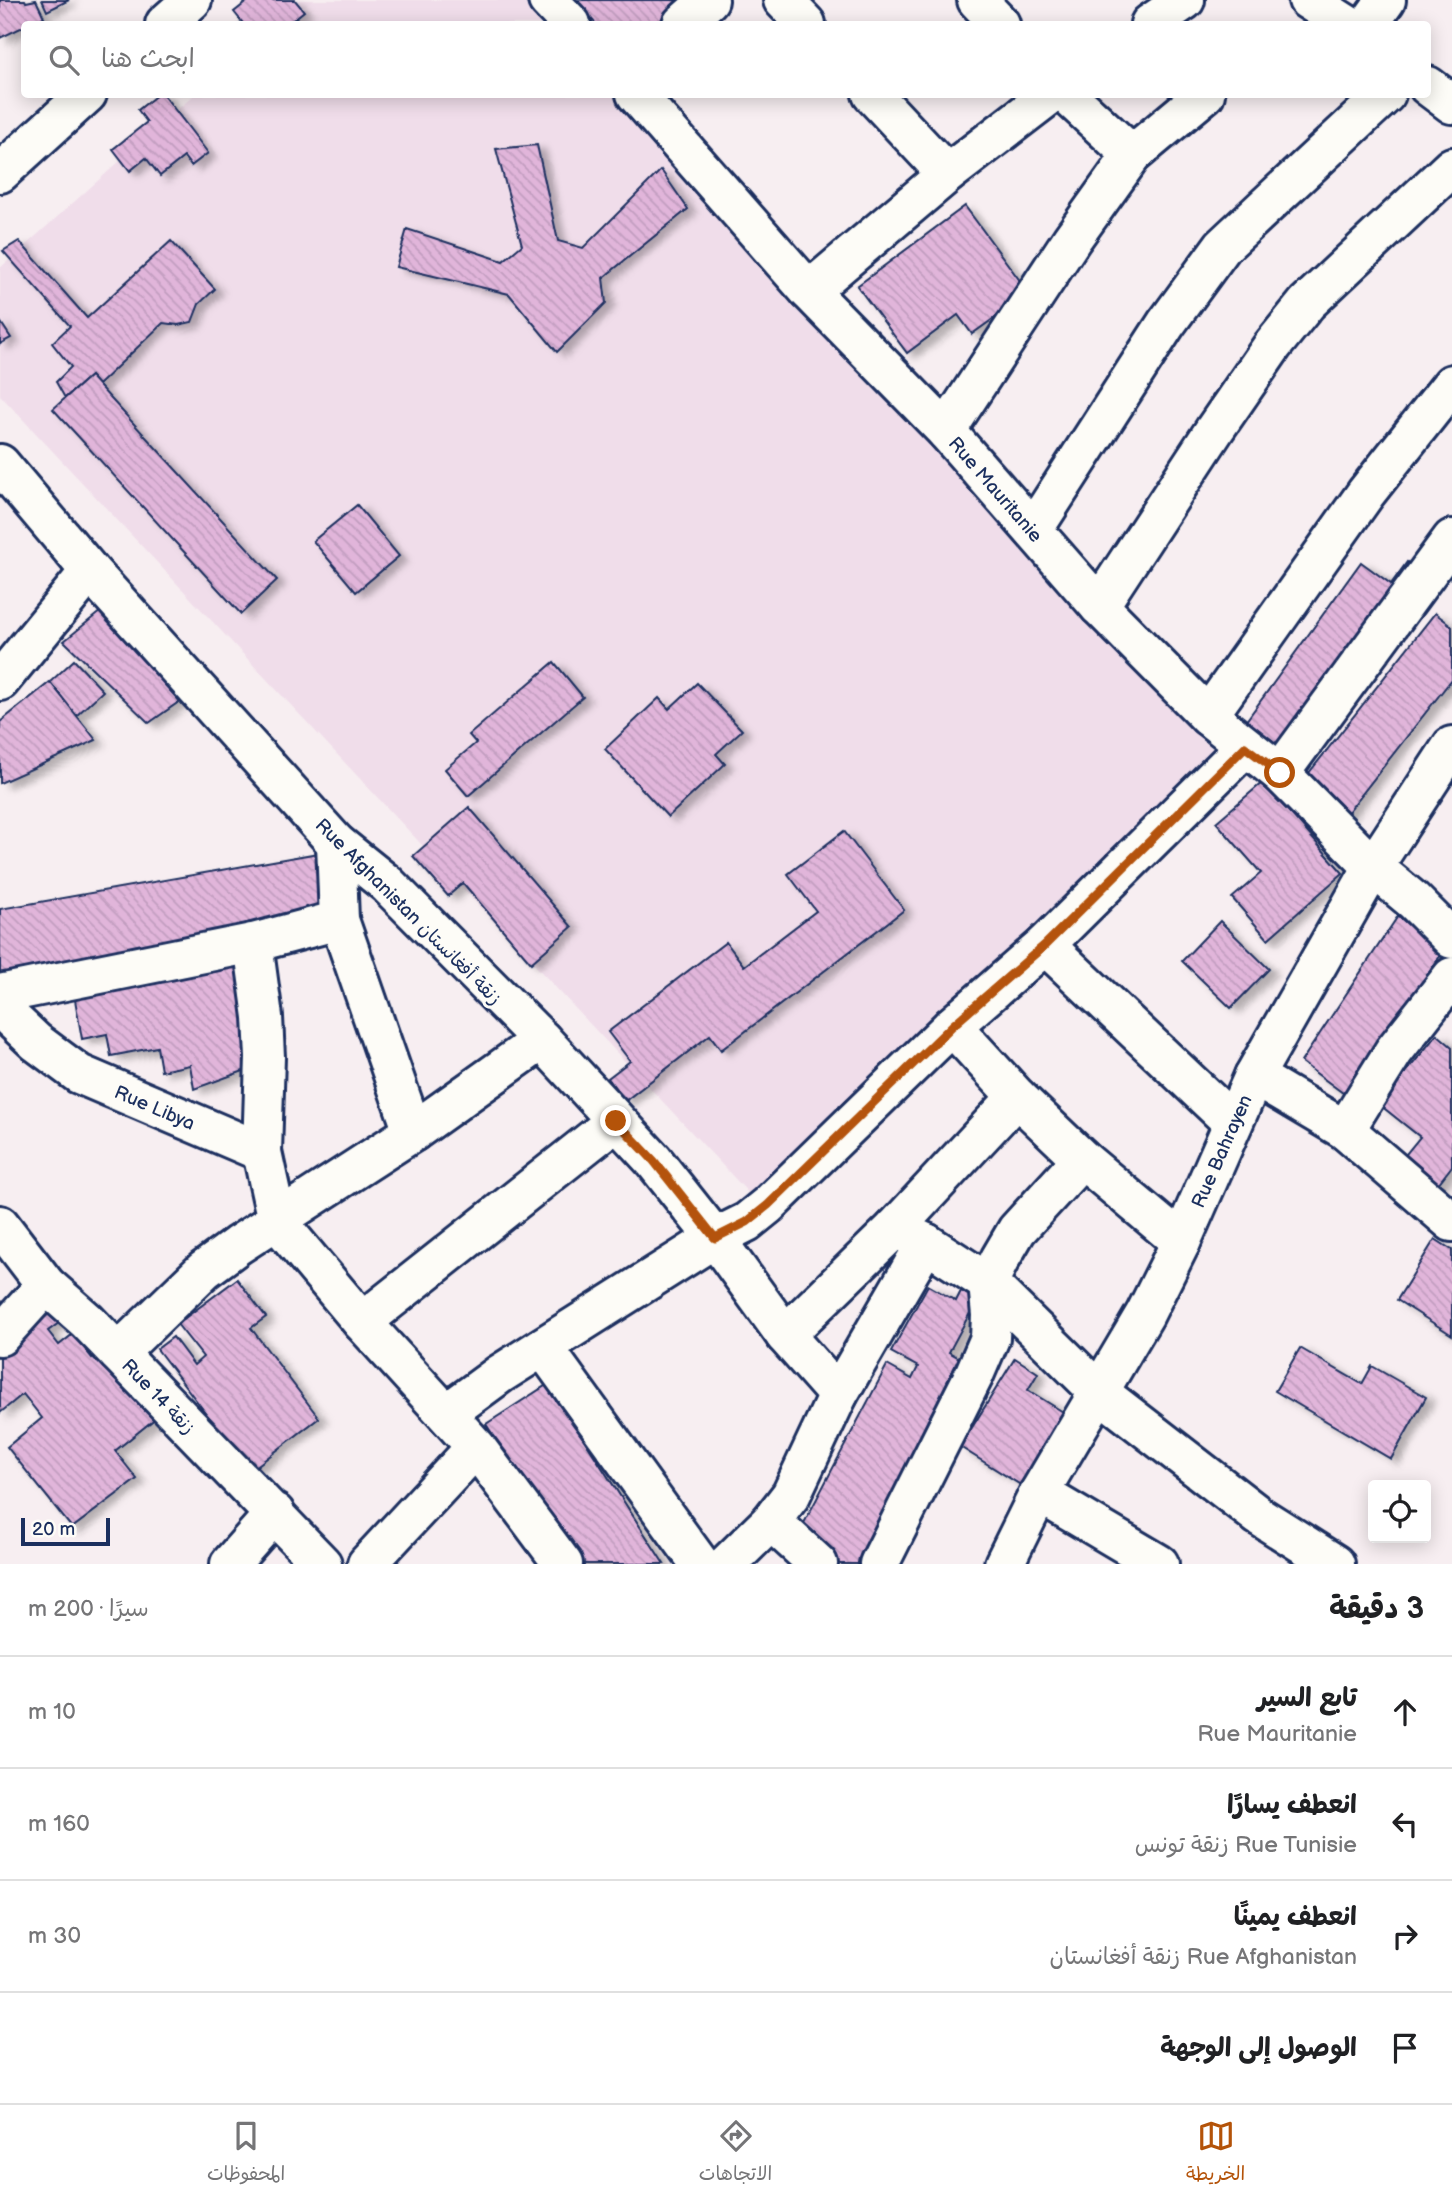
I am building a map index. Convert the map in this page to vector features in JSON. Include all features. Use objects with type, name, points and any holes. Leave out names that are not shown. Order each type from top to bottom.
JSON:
[{"type":"street","points":[[168,21],[192,0]]},
{"type":"street","points":[[548,0],[568,21]]},
{"type":"street","points":[[685,21],[709,0]]},
{"type":"street","points":[[783,0],[804,21]]},
{"type":"street","points":[[977,0],[997,21]]},
{"type":"street","points":[[1154,21],[1185,0]]},
{"type":"street","points":[[1370,21],[1386,0]]},
{"type":"street","points":[[1431,89],[1452,104]]},
{"type":"street","points":[[0,173],[83,98]]},
{"type":"street","name":"Rue Mauritanie","points":[[640,98],[809,291],[946,431],[1099,606],[1208,716],[1280,773],[1373,867],[1414,901],[1452,939]]},
{"type":"street","points":[[876,98],[947,174]]},
{"type":"street","points":[[809,291],[947,174],[1046,98]]},
{"type":"street","points":[[1070,98],[1132,155]]},
{"type":"street","points":[[946,431],[1072,239],[1132,155],[1200,98]]},
{"type":"street","points":[[1033,530],[1159,335],[1223,246],[1382,98]]},
{"type":"street","points":[[1099,606],[1273,345],[1307,303],[1452,167]]},
{"type":"street","points":[[1208,716],[1366,494],[1452,384]]},
{"type":"street","name":"Rue Afghanistan زنقة أفغانستان","points":[[0,464],[90,571],[337,842],[387,884],[542,1040],[654,1161],[715,1238],[785,1335],[838,1395]]},
{"type":"street","points":[[1280,773],[1452,539]]},
{"type":"street","points":[[0,681],[90,571]]},
{"type":"street","name":"Rue Bahrayen","points":[[1004,1564],[1039,1493],[1145,1314],[1181,1242],[1254,1076],[1373,867],[1452,746]]},
{"type":"street","points":[[447,1413],[500,1374],[715,1238],[747,1222],[768,1205],[952,1026],[1045,945],[1245,747]]},
{"type":"street","points":[[337,842],[339,920],[413,1132]]},
{"type":"street","points":[[0,993],[253,943],[339,920]]},
{"type":"street","points":[[253,943],[263,1017],[265,1057],[262,1152],[277,1221],[362,1322],[476,1447],[563,1564]]},
{"type":"street","points":[[1045,945],[1233,1123]]},
{"type":"street","points":[[1345,1130],[1394,1051],[1452,977]]},
{"type":"street","name":"Rue Libya","points":[[0,1008],[36,1042],[79,1074],[262,1152]]},
{"type":"street","points":[[952,1026],[1017,1097],[1082,1159],[1181,1242]]},
{"type":"street","points":[[118,1353],[204,1270],[238,1245],[413,1132],[542,1040]]},
{"type":"street","points":[[1254,1076],[1345,1130],[1452,1222]]},
{"type":"street","points":[[727,1564],[771,1521],[791,1495],[911,1235],[1017,1097]]},
{"type":"street","points":[[362,1322],[616,1121]]},
{"type":"street","points":[[879,1564],[990,1338],[988,1283],[1017,1230],[1082,1159]]},
{"type":"street","name":"Rue 14 زنقة","points":[[0,1226],[46,1285],[87,1321],[322,1564]]},
{"type":"street","points":[[911,1235],[988,1283],[1100,1393],[1259,1516],[1335,1564]]},
{"type":"street","points":[[785,1335],[911,1235]]},
{"type":"street","points":[[2,1331],[46,1285]]},
{"type":"street","points":[[543,1347],[700,1564]]},
{"type":"street","points":[[366,1564],[476,1447]]},
{"type":"street","points":[[1039,1493],[1159,1564]]},
{"type":"street","points":[[230,1564],[275,1513]]},
{"type":"street","points":[[771,1521],[818,1564]]},
{"type":"shaded area","points":[[299,0],[526,0],[545,21],[274,21]]},
{"type":"shaded area","points":[[191,98],[616,98],[1222,759],[756,1201],[0,395],[0,268]]},
{"type":"building","points":[[0,0],[36,0],[44,17],[36,21],[21,21],[21,28],[0,38]]},
{"type":"building","points":[[42,0],[69,0],[47,11]]},
{"type":"building","points":[[249,0],[295,0],[304,11],[292,21],[241,21],[234,12]]},
{"type":"building","points":[[574,0],[692,0],[668,21],[593,21]]},
{"type":"building","points":[[153,98],[166,98],[208,153],[191,166],[184,157],[160,176],[146,158],[130,171],[113,149],[147,122],[138,110]]},
{"type":"building","points":[[537,145],[558,241],[583,248],[661,170],[688,209],[603,278],[606,303],[557,352],[509,294],[396,267],[407,229],[503,261],[522,245],[496,149]]},
{"type":"building","points":[[965,206],[1029,293],[972,334],[958,315],[907,353],[857,286]]},
{"type":"building","points":[[19,241],[87,318],[171,241],[215,289],[199,304],[192,322],[178,325],[163,323],[98,385],[90,376],[65,398],[56,382],[71,367],[52,343],[70,326],[3,251]]},
{"type":"building","points":[[0,321],[11,338],[0,344]]},
{"type":"building","points":[[90,376],[277,580],[241,614],[53,409]]},
{"type":"building","points":[[357,505],[399,556],[356,592],[313,541]]},
{"type":"building","points":[[1361,562],[1391,584],[1407,562],[1415,568],[1284,749],[1246,721]]},
{"type":"building","points":[[107,606],[190,694],[149,723],[64,641]]},
{"type":"building","points":[[1435,613],[1452,626],[1452,679],[1344,817],[1301,783]]},
{"type":"building","points":[[74,660],[103,691],[76,716],[50,682]]},
{"type":"building","points":[[554,662],[583,697],[468,796],[445,769],[476,743],[469,735]]},
{"type":"building","points":[[50,682],[96,740],[0,783],[0,722]]},
{"type":"building","points":[[697,683],[742,730],[716,754],[725,764],[668,817],[605,749],[659,698],[669,709]]},
{"type":"building","points":[[1263,782],[1343,873],[1268,939],[1232,898],[1261,873],[1216,822]]},
{"type":"building","points":[[469,807],[572,927],[531,963],[463,883],[448,896],[413,856]]},
{"type":"building","points":[[844,831],[904,910],[721,1050],[710,1035],[625,1101],[608,1078],[630,1061],[608,1032],[726,942],[744,966],[816,911],[788,874]]},
{"type":"building","points":[[324,852],[335,916],[0,973],[0,909]]},
{"type":"building","points":[[1398,916],[1442,953],[1347,1096],[1301,1062]]},
{"type":"building","points":[[1220,921],[1269,969],[1231,1008],[1182,961]]},
{"type":"building","points":[[244,962],[249,1069],[194,1089],[190,1065],[161,1071],[157,1047],[111,1056],[107,1034],[82,1039],[74,994]]},
{"type":"building","points":[[1437,1034],[1452,1047],[1452,1166],[1431,1193],[1397,1165],[1420,1137],[1380,1105]]},
{"type":"building","points":[[1435,1239],[1452,1250],[1452,1335],[1397,1300]]},
{"type":"building","points":[[237,1279],[266,1317],[251,1328],[319,1418],[250,1471],[157,1349],[173,1337],[194,1365],[203,1357],[177,1324]]},
{"type":"building","points":[[928,1285],[956,1301],[961,1291],[977,1300],[949,1352],[968,1363],[858,1564],[838,1564],[804,1523],[887,1365],[912,1379],[918,1367],[891,1352]]},
{"type":"building","points":[[55,1309],[63,1320],[48,1331],[59,1345],[73,1334],[92,1358],[103,1349],[157,1417],[115,1451],[137,1479],[72,1528],[7,1447],[42,1418],[23,1394],[0,1413],[0,1354]]},
{"type":"building","points":[[1300,1348],[1362,1384],[1372,1366],[1426,1397],[1391,1459],[1275,1391]]},
{"type":"building","points":[[1015,1358],[1038,1373],[1028,1390],[1068,1415],[1024,1487],[960,1447]]},
{"type":"building","points":[[559,1377],[585,1417],[574,1424],[664,1564],[575,1564],[486,1424]]},
{"type":"route","points":[[616,1121],[654,1161],[715,1238],[747,1222],[768,1205],[952,1026],[1045,945],[1245,747],[1280,773]]}]
